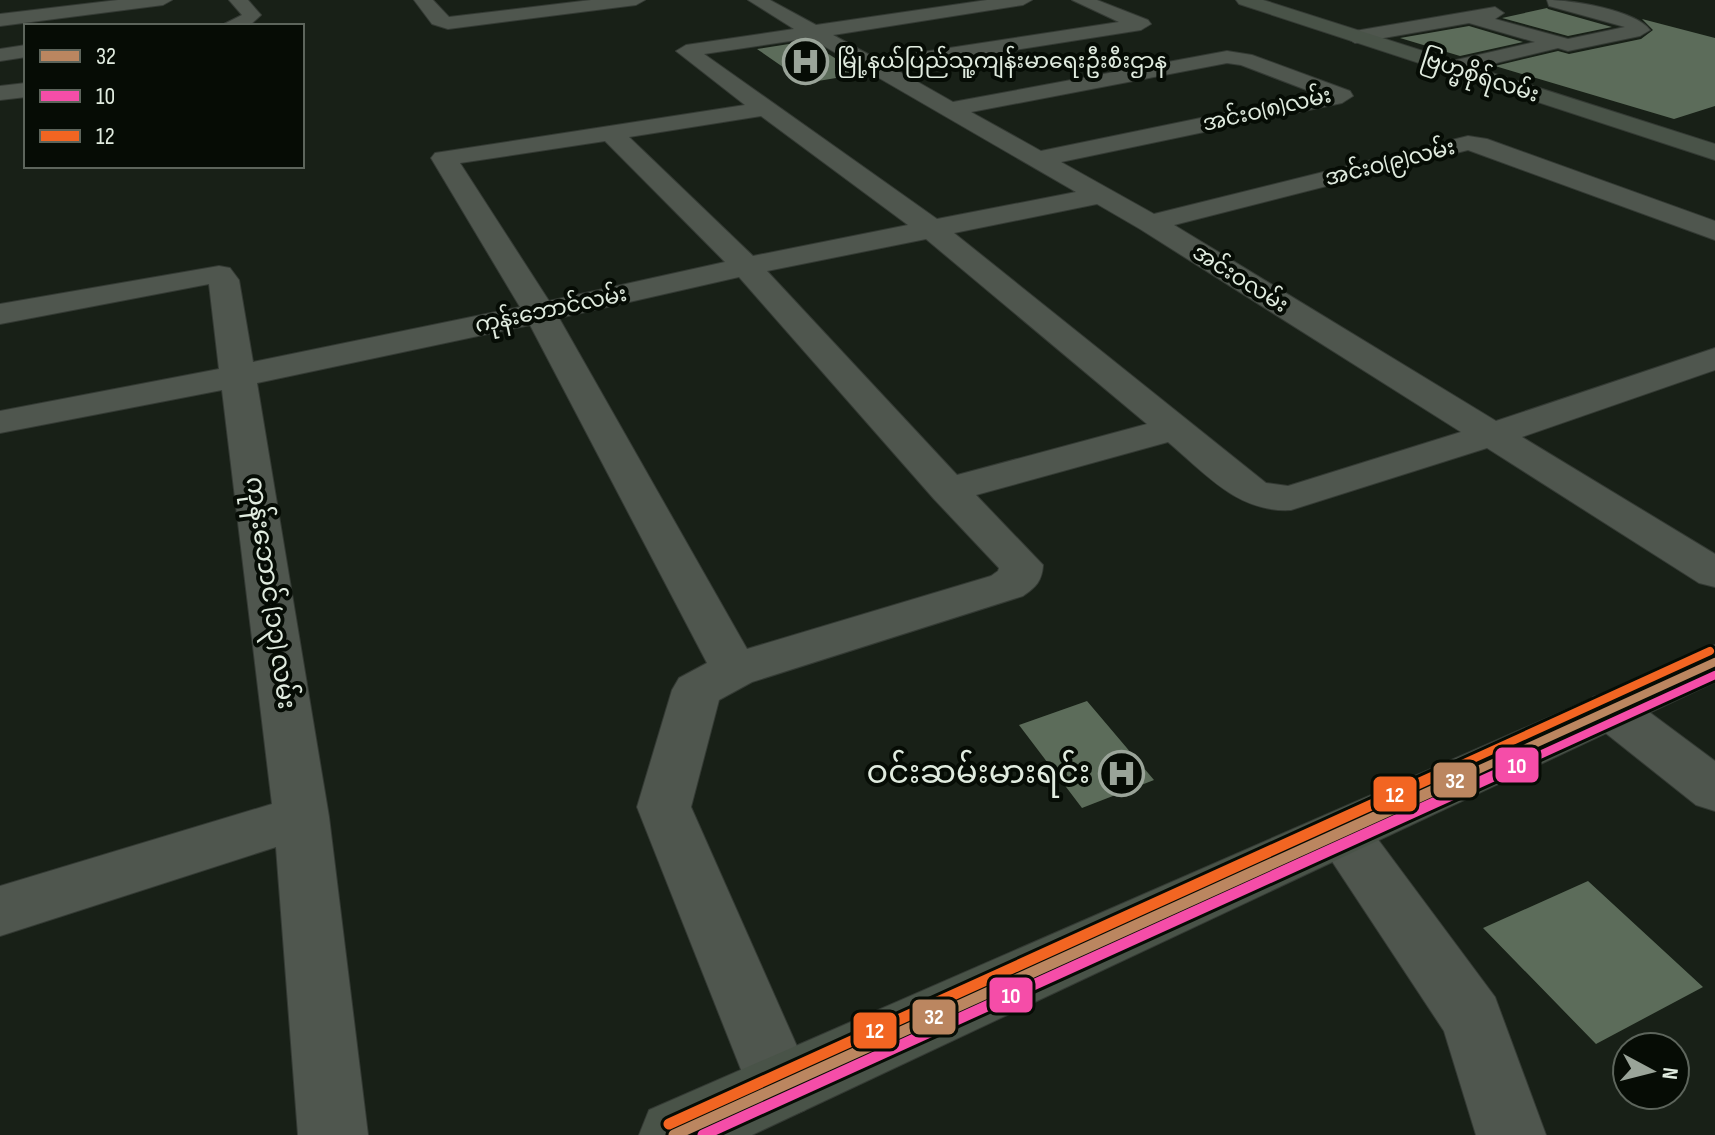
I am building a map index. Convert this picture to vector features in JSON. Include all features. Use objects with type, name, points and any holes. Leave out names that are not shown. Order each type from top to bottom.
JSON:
[{"type":"main road","name":"ဗြဟ္မစိုရ်လမ်း","points":[[1245,0],[1715,152]]},
{"type":"main road","points":[[674,1135],[1715,662]]},
{"type":"street","points":[[0,20],[163,0]]},
{"type":"street","points":[[230,24],[248,20],[252,15],[238,0]]},
{"type":"street","points":[[423,0],[439,20],[448,23],[636,0]]},
{"type":"street","name":"အင်းဝလမ်း","points":[[757,0],[846,57],[951,109],[1150,223],[1715,573]]},
{"type":"street","points":[[846,57],[1023,0]]},
{"type":"street","points":[[1081,0],[1141,24],[846,57],[686,51],[933,230],[1173,429],[1252,492],[1270,499],[1291,498],[1490,435],[1715,358]]},
{"type":"street","points":[[1451,68],[1640,30],[1634,24],[1555,2]]},
{"type":"street","points":[[1428,4],[1471,17]]},
{"type":"street","points":[[1355,37],[1471,17],[1512,19],[1593,13]]},
{"type":"street","points":[[1512,19],[1563,44],[1607,57]]},
{"type":"street","points":[[0,55],[24,51]]},
{"type":"street","name":"အင်းဝ(၈)လမ်း","points":[[951,109],[1227,57],[1245,59],[1342,96],[1038,159]]},
{"type":"street","points":[[0,93],[24,90]]},
{"type":"street","points":[[735,670],[540,313],[444,158],[763,109]]},
{"type":"street","points":[[610,132],[746,266],[948,490],[1021,565],[1020,577],[1007,586],[735,670],[697,690],[664,807],[781,1087]]},
{"type":"street","name":"အင်းဝ(၉)လမ်း","points":[[1150,223],[1468,143],[1478,144],[1715,231]]},
{"type":"street","name":"ကုန်းဘောင်လမ်း","points":[[0,422],[239,376],[746,266],[1101,195]]},
{"type":"street","name":"ကုန်းဘောင် (၁၃) လမ်း","points":[[0,314],[206,275],[219,275],[224,280],[301,817],[333,1135]]},
{"type":"street","points":[[948,490],[1173,429]]},
{"type":"street","points":[[1611,710],[1715,790]]},
{"type":"street","points":[[0,911],[301,817]]},
{"type":"street","points":[[1342,834],[1472,1018],[1511,1135]]},
{"type":"building","points":[[1547,8],[1612,27],[1568,36],[1502,18]]},
{"type":"building","points":[[1642,19],[1715,38],[1715,106],[1674,119],[1495,66],[1558,51],[1569,54],[1641,39],[1653,30]]},
{"type":"building","points":[[1469,26],[1523,42],[1460,56],[1400,38]]},
{"type":"building","name":"မြို့နယ်ပြည်သူ့ကျန်းမာရေးဦးစီးဌာန","points":[[808,41],[860,74],[806,83],[757,49]]},
{"type":"building","points":[[1087,701],[1154,780],[1082,808],[1019,725]]},
{"type":"building","points":[[1588,881],[1703,987],[1620,1031],[1611,1031],[1611,1036],[1596,1044],[1483,928]]},
{"type":"transit line","name":"12","points":[[669,1124],[1710,651]]},
{"type":"transit line","name":"32","points":[[674,1135],[1715,662]]},
{"type":"transit line","name":"10","points":[[703,1135],[1715,675]]},
{"type":"place","name":"မြို့နယ်ပြည်သူ့ကျန်းမာရေးဦးစီးဌာန","points":[[806,61]]},
{"type":"place","name":"ဝင်းဆမ်းမားရင်း","points":[[1121,773]]}]
